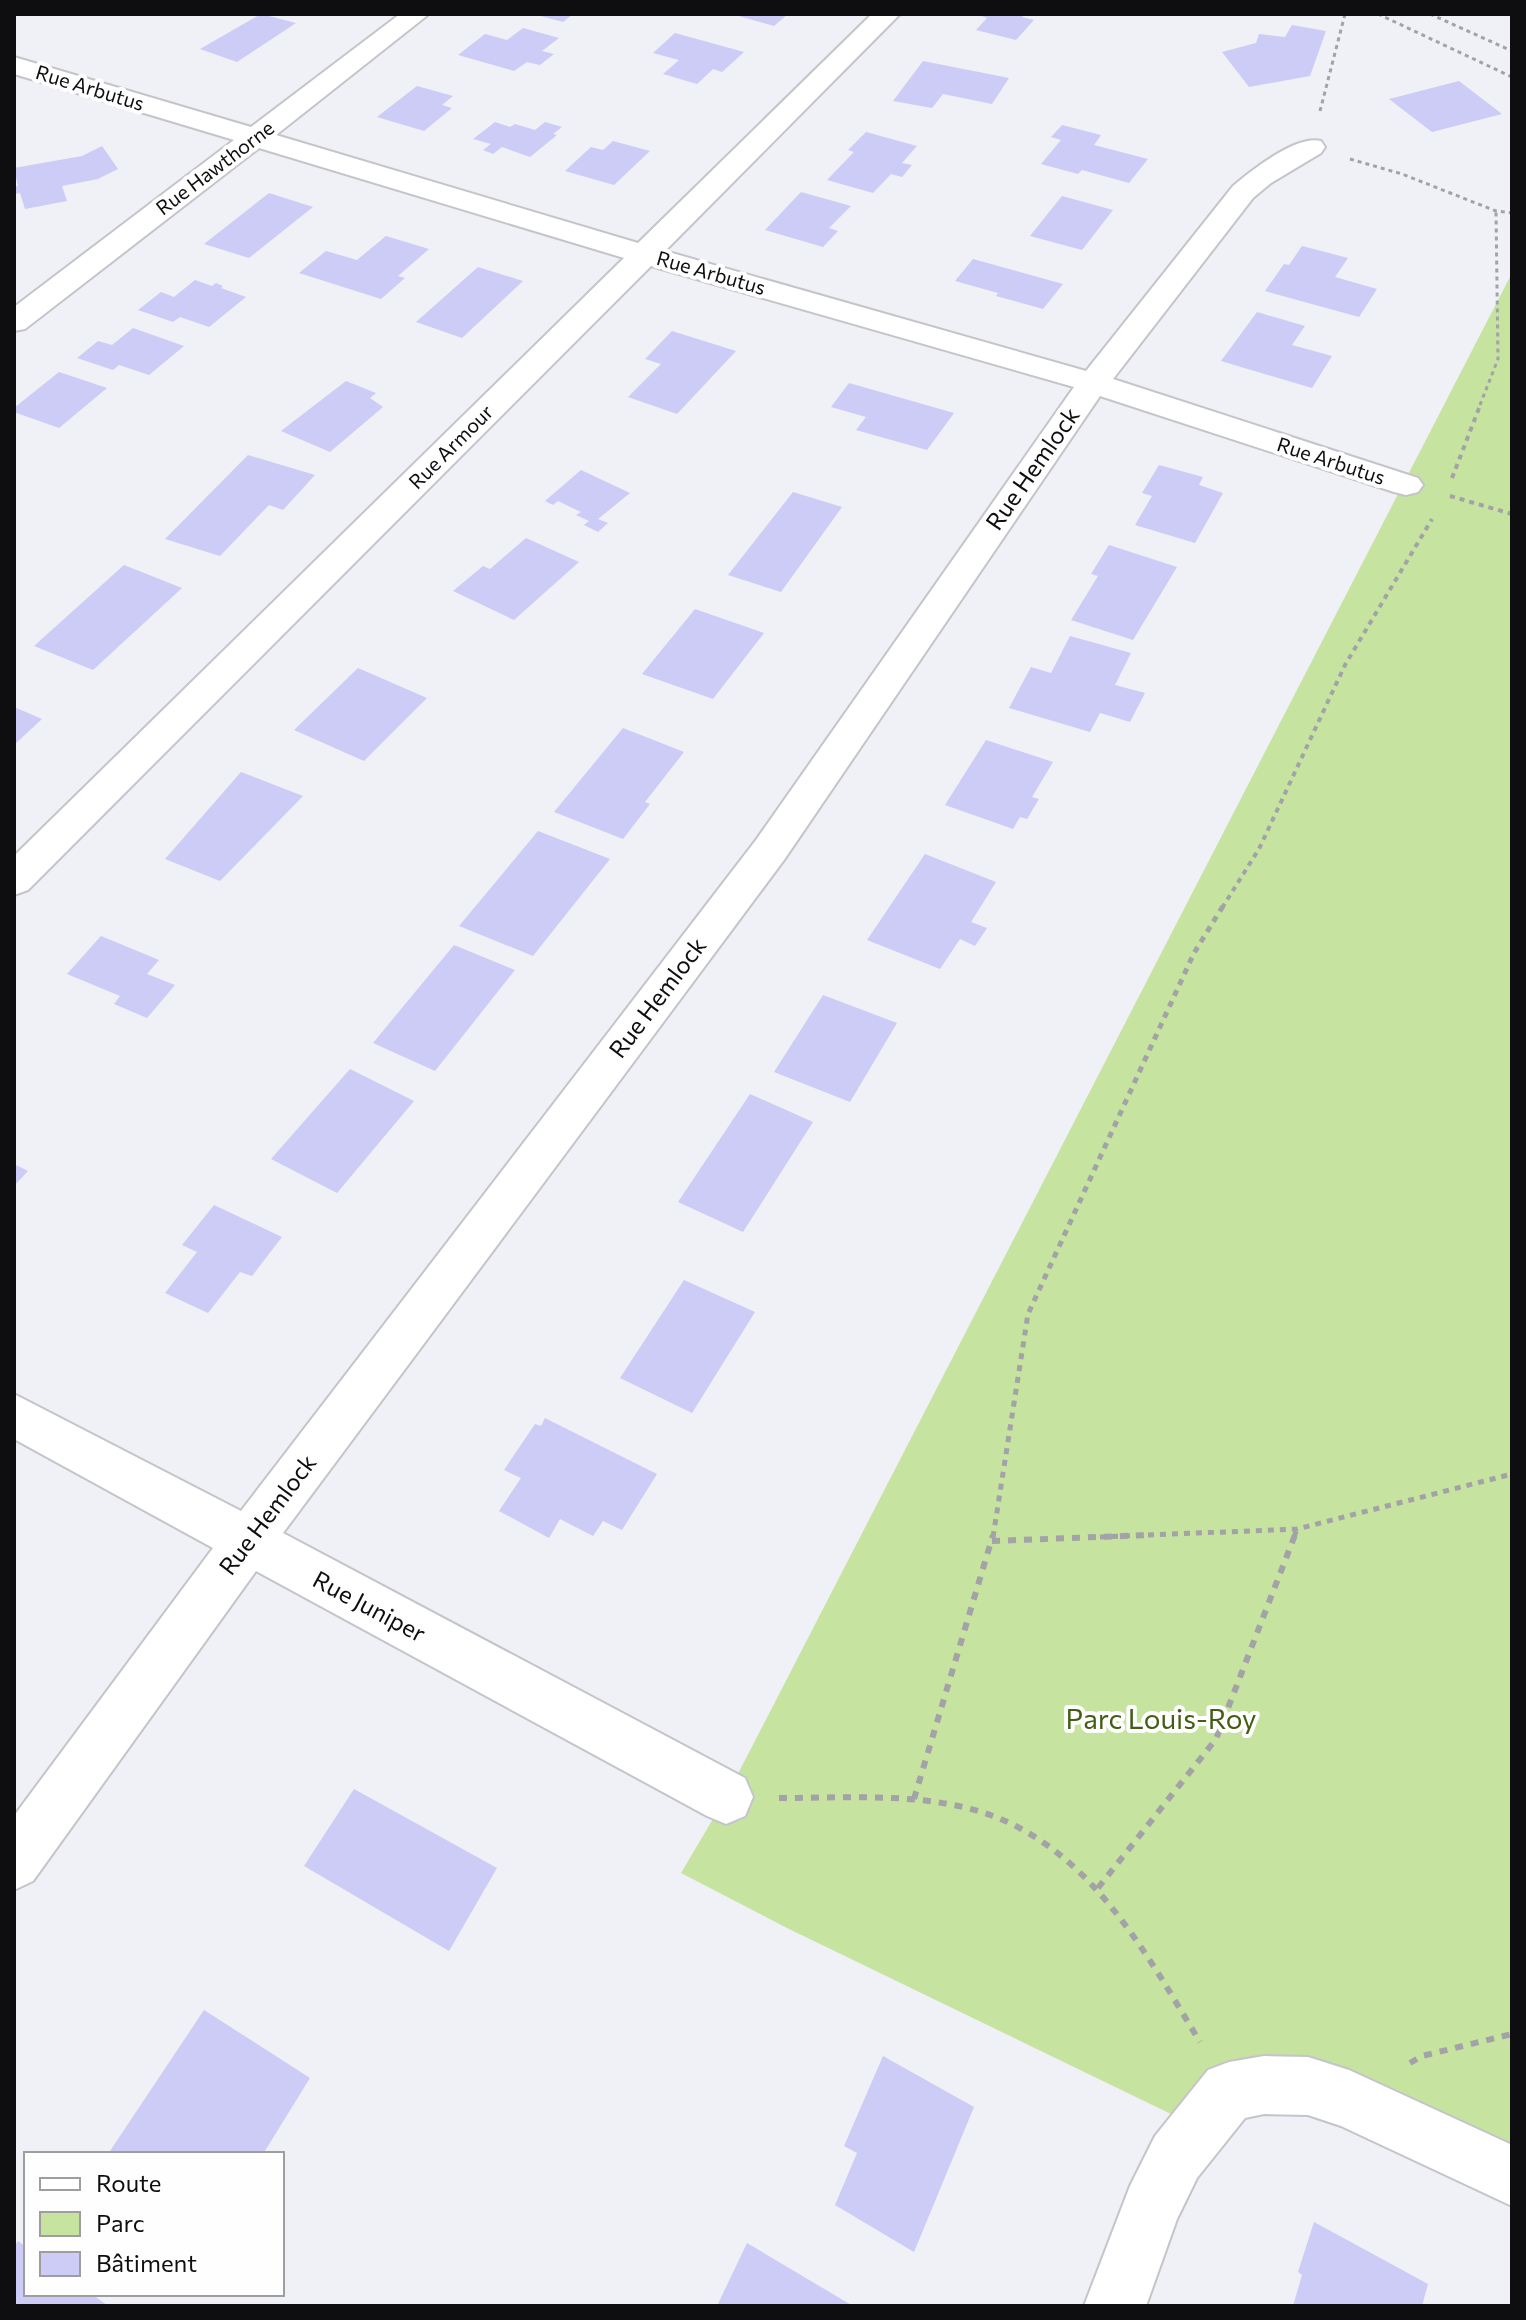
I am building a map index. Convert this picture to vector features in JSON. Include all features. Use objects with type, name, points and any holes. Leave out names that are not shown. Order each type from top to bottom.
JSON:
[{"type":"street","name":"Rue Hawthorne","points":[[14,322],[416,14]]},
{"type":"street","name":"Rue Armour","points":[[14,880],[887,14]]},
{"type":"street","name":"Rue Arbutus","points":[[14,65],[646,255],[1093,383],[1406,485]]},
{"type":"street","name":"Rue Hemlock","points":[[14,1862],[247,1542],[770,850],[1093,383],[1243,192],[1261,177],[1311,147]]},
{"type":"street","name":"Rue Juniper","points":[[14,1415],[726,1797]]},
{"type":"street","points":[[1115,2306],[1151,2207],[1176,2157],[1229,2091],[1264,2085],[1308,2086],[1349,2099],[1512,2176]]},
{"type":"path","points":[[1345,14],[1311,147],[1402,174],[1496,211],[1512,213]]},
{"type":"path","points":[[1378,14],[1512,77]]},
{"type":"path","points":[[1430,14],[1512,51]]},
{"type":"path","points":[[914,1799],[992,1541],[1028,1314],[1194,953],[1259,849],[1345,665],[1446,495],[1498,359],[1496,211]]},
{"type":"path","points":[[1406,485],[1512,514]]},
{"type":"path","points":[[992,1541],[1297,1529],[1512,1474]]},
{"type":"path","points":[[1098,1888],[1216,1739],[1297,1529]]},
{"type":"path","points":[[726,1797],[914,1799],[960,1807],[1012,1822],[1064,1855],[1098,1888],[1124,1920],[1229,2091]]},
{"type":"path","points":[[1349,2099],[1422,2056],[1512,2034]]},
{"type":"green space","name":"Parc Louis-Roy","points":[[1512,273],[1512,2176],[1308,2086],[1200,2128],[787,1928],[681,1873],[726,1797]]},
{"type":"building","points":[[261,14],[296,23],[237,62],[200,49]]},
{"type":"building","points":[[533,14],[573,14],[563,22]]},
{"type":"building","points":[[732,14],[788,14],[774,26]]},
{"type":"building","points":[[976,14],[1025,14],[1022,17],[1034,20],[1016,40],[976,30],[987,18]]},
{"type":"building","points":[[1292,25],[1326,31],[1310,76],[1249,87],[1222,52],[1256,43],[1259,34],[1285,37]]},
{"type":"building","points":[[523,28],[559,38],[542,51],[554,54],[540,65],[527,62],[514,71],[458,55],[485,34],[507,40]]},
{"type":"building","points":[[675,33],[744,52],[722,72],[713,69],[697,84],[663,74],[679,60],[653,53]]},
{"type":"building","points":[[923,61],[1009,78],[992,104],[943,94],[932,108],[893,101]]},
{"type":"building","points":[[1459,81],[1502,114],[1432,132],[1389,99]]},
{"type":"building","points":[[417,86],[453,96],[442,105],[452,108],[424,131],[377,117]]},
{"type":"building","points":[[495,122],[535,130],[545,122],[562,127],[553,134],[557,135],[530,157],[502,147],[493,154],[483,150],[491,144],[473,139]]},
{"type":"building","points":[[1062,125],[1101,135],[1094,145],[1148,159],[1129,183],[1082,170],[1078,174],[1041,164],[1061,140],[1051,137]]},
{"type":"building","points":[[866,132],[917,146],[902,163],[912,165],[902,177],[891,174],[873,193],[827,180],[854,152],[848,150]]},
{"type":"building","points":[[613,141],[650,151],[614,185],[565,171],[591,147],[603,150]]},
{"type":"building","points":[[102,146],[118,169],[98,179],[62,186],[67,201],[25,209],[20,193],[14,194],[14,187],[18,186],[14,168],[82,156]]},
{"type":"building","points":[[801,192],[851,206],[829,228],[838,231],[823,247],[765,230]]},
{"type":"building","points":[[269,193],[313,207],[249,258],[204,244]]},
{"type":"building","points":[[1062,196],[1113,210],[1082,250],[1030,236]]},
{"type":"building","points":[[386,236],[429,249],[398,276],[405,278],[381,299],[299,273],[326,251],[357,260]]},
{"type":"building","points":[[1302,246],[1348,258],[1335,277],[1377,289],[1359,317],[1265,291],[1284,264],[1289,265]]},
{"type":"building","points":[[973,259],[1063,284],[1043,309],[996,296],[998,293],[955,281]]},
{"type":"building","points":[[478,267],[523,281],[462,338],[416,322]]},
{"type":"building","points":[[195,280],[212,286],[216,283],[223,286],[221,288],[246,297],[209,327],[180,317],[173,322],[138,310],[161,292],[174,297]]},
{"type":"building","points":[[1257,312],[1305,326],[1292,345],[1332,356],[1312,388],[1221,361]]},
{"type":"building","points":[[133,328],[184,346],[149,375],[119,365],[113,370],[77,358],[98,341],[112,345]]},
{"type":"building","points":[[672,331],[736,351],[677,414],[628,397],[661,364],[645,359]]},
{"type":"building","points":[[59,372],[107,388],[59,428],[14,412],[14,408]]},
{"type":"building","points":[[346,381],[376,393],[370,398],[383,407],[330,452],[281,431]]},
{"type":"building","points":[[849,383],[954,413],[927,450],[856,430],[866,417],[831,407]]},
{"type":"building","points":[[248,455],[315,475],[283,510],[269,505],[220,556],[165,539]]},
{"type":"building","points":[[1159,465],[1203,477],[1199,485],[1223,493],[1195,543],[1135,525],[1152,496],[1142,493]]},
{"type":"building","points":[[581,470],[630,493],[598,519],[608,523],[598,532],[584,525],[589,521],[576,515],[581,512],[558,501],[553,505],[545,501]]},
{"type":"building","points":[[793,492],[842,507],[781,592],[728,575]]},
{"type":"building","points":[[526,538],[579,562],[514,620],[453,591],[483,566],[490,569]]},
{"type":"building","points":[[1109,545],[1177,567],[1133,640],[1071,620],[1098,576],[1091,574]]},
{"type":"building","points":[[124,565],[182,588],[93,670],[34,646]]},
{"type":"building","points":[[695,609],[764,633],[713,699],[642,674]]},
{"type":"building","points":[[1070,636],[1131,653],[1115,685],[1145,693],[1130,722],[1100,713],[1090,732],[1009,708],[1031,667],[1051,673]]},
{"type":"building","points":[[358,668],[427,698],[364,761],[294,730]]},
{"type":"building","points":[[14,707],[42,719],[14,745]]},
{"type":"building","points":[[623,728],[684,752],[645,802],[650,804],[623,839],[554,812]]},
{"type":"building","points":[[986,740],[1053,762],[1032,797],[1039,799],[1027,819],[1020,817],[1013,829],[945,805]]},
{"type":"building","points":[[241,772],[303,796],[220,881],[165,859]]},
{"type":"building","points":[[538,831],[610,859],[533,956],[459,926]]},
{"type":"building","points":[[925,854],[996,882],[971,922],[987,928],[975,946],[960,939],[940,969],[867,940]]},
{"type":"building","points":[[101,936],[159,960],[147,974],[175,985],[147,1018],[114,1004],[120,996],[67,974]]},
{"type":"building","points":[[454,945],[515,970],[435,1071],[373,1043]]},
{"type":"building","points":[[823,995],[897,1023],[850,1102],[774,1072]]},
{"type":"building","points":[[350,1069],[414,1101],[337,1193],[271,1159]]},
{"type":"building","points":[[750,1094],[813,1122],[743,1232],[678,1202]]},
{"type":"building","points":[[14,1164],[28,1171],[14,1186]]},
{"type":"building","points":[[214,1205],[282,1237],[252,1276],[240,1272],[208,1313],[165,1293],[197,1252],[182,1245]]},
{"type":"building","points":[[684,1280],[755,1312],[692,1413],[620,1378]]},
{"type":"building","points":[[545,1418],[657,1474],[622,1530],[603,1521],[593,1536],[560,1519],[549,1538],[499,1511],[521,1478],[504,1470],[535,1424],[541,1426]]},
{"type":"building","points":[[354,1789],[497,1868],[449,1951],[304,1866]]},
{"type":"building","points":[[204,2010],[310,2078],[264,2152],[109,2152]]},
{"type":"building","points":[[883,2056],[974,2107],[914,2252],[835,2205],[857,2153],[844,2146]]},
{"type":"building","points":[[1314,2222],[1428,2284],[1422,2306],[1293,2306],[1302,2275],[1298,2272]]},
{"type":"building","points":[[18,2241],[24,2246],[24,2296],[95,2296],[108,2306],[14,2306],[14,2247]]},
{"type":"building","points":[[747,2243],[853,2306],[717,2306]]}]
